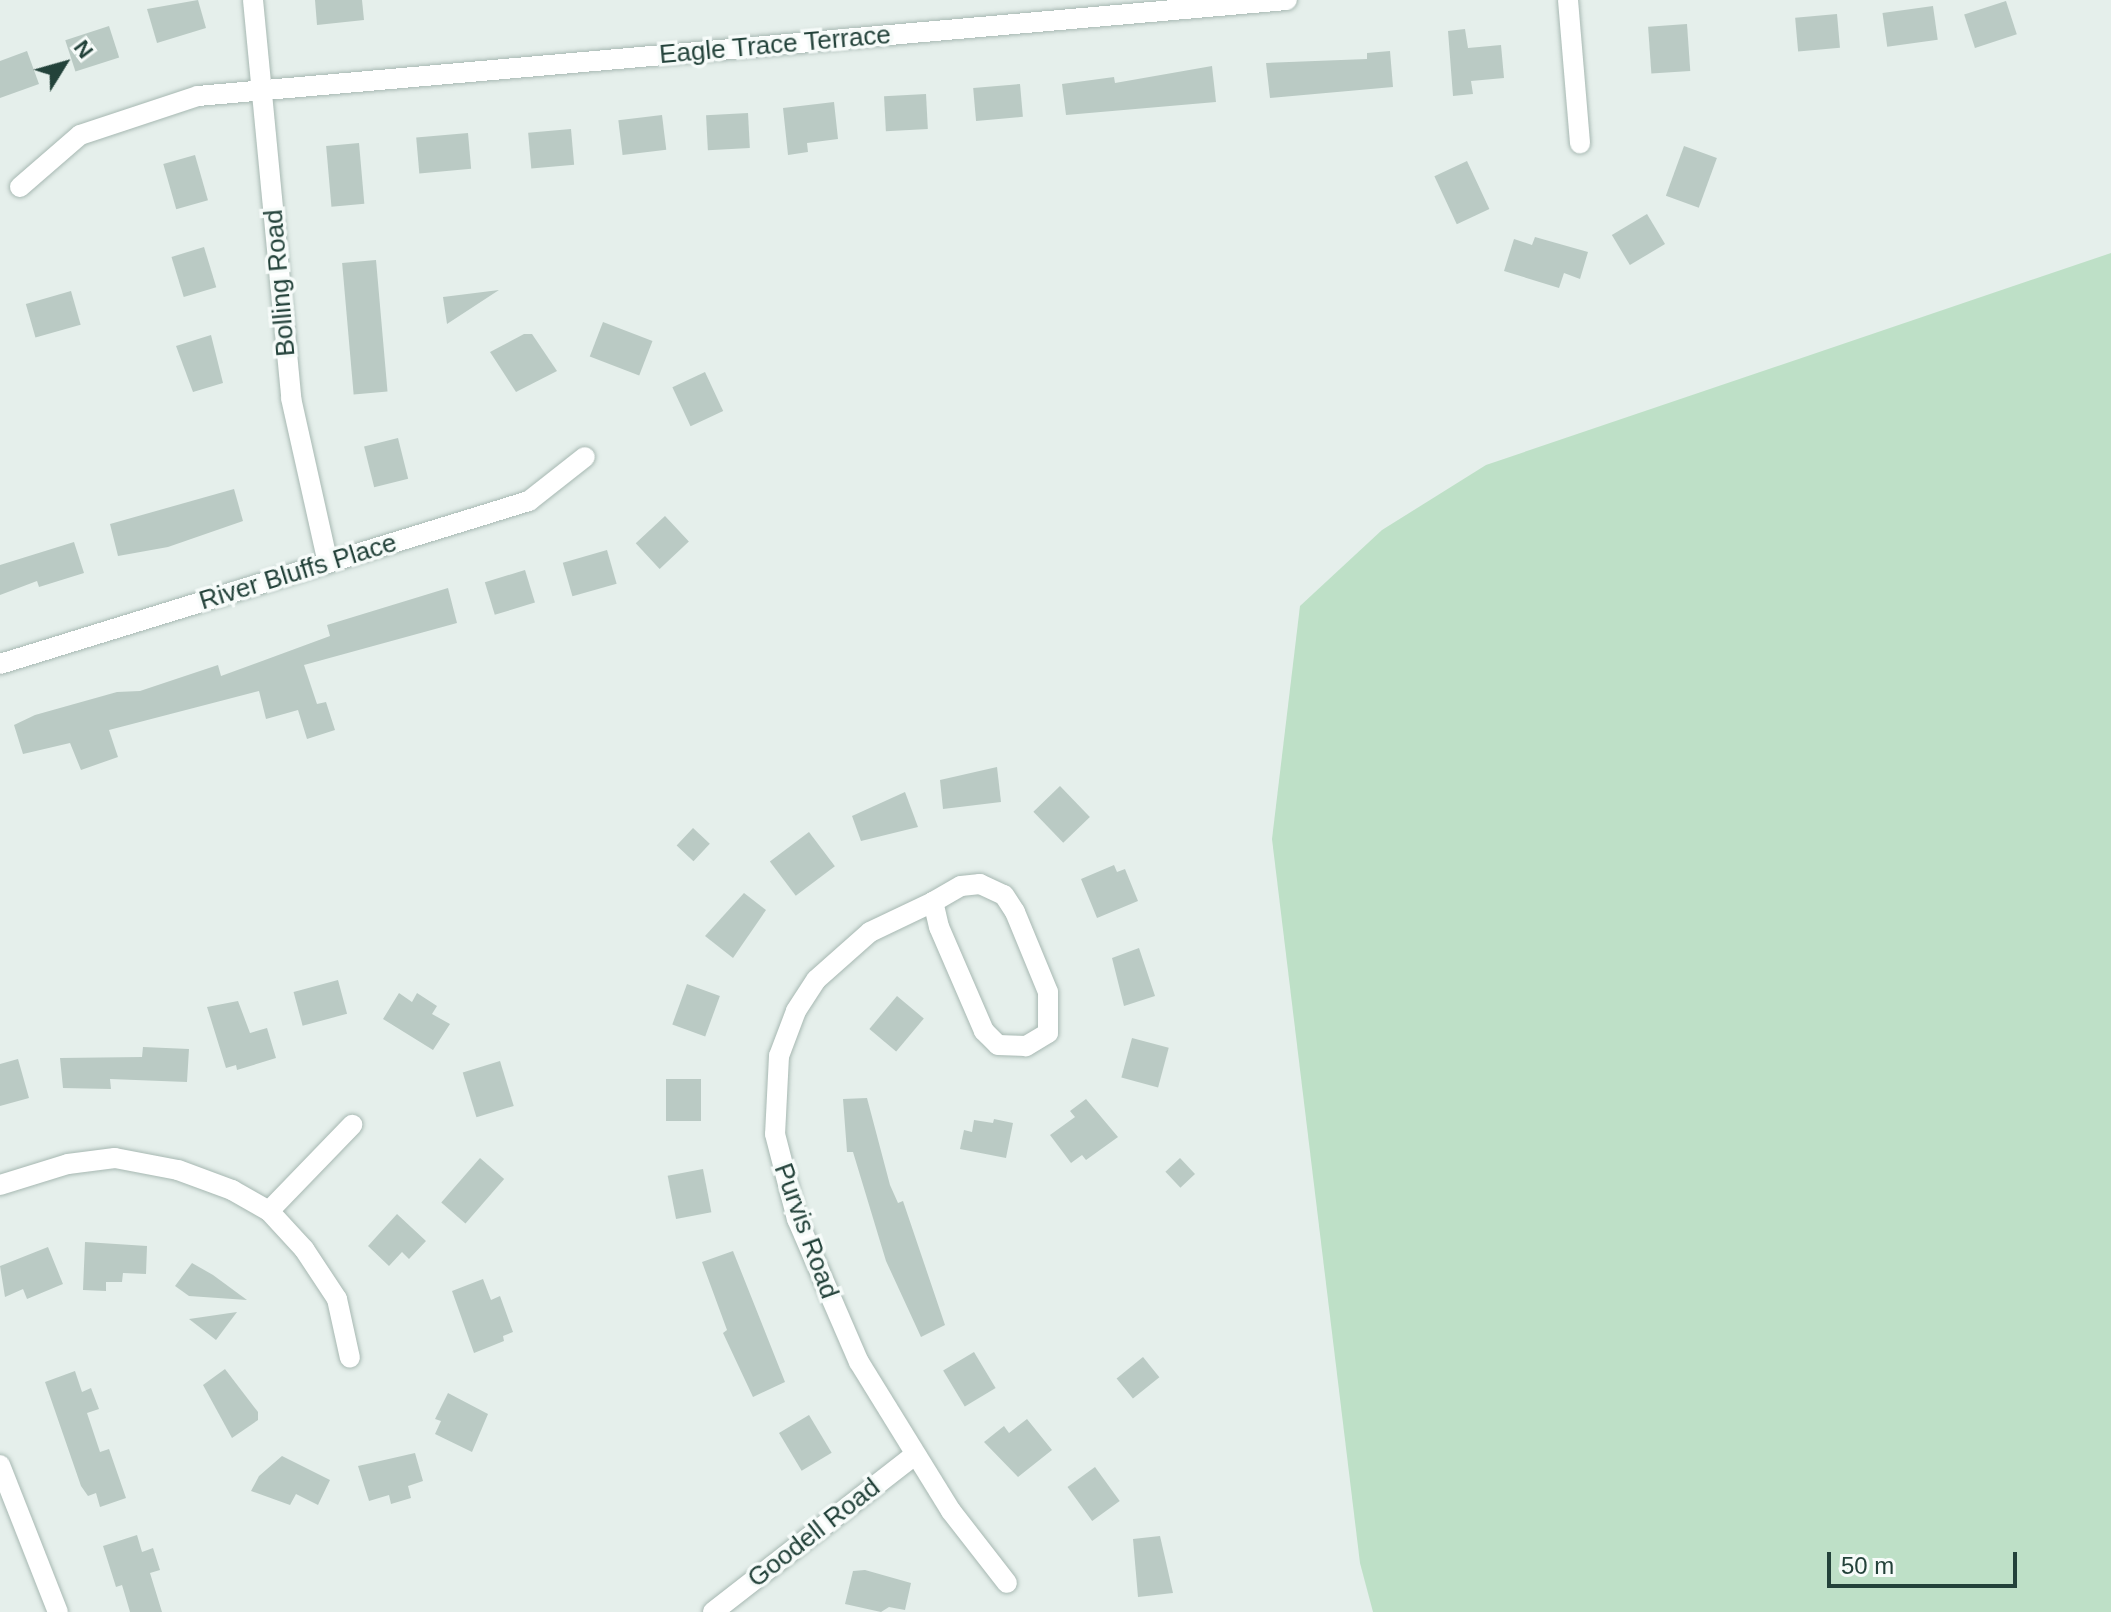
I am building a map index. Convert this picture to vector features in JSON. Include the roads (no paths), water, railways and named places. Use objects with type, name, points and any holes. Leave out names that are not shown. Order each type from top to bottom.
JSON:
[{"type":"street","name":"Bolling Road","points":[[253,0],[291,398],[328,563]]},
{"type":"street","name":"Eagle Trace Terrace","points":[[20,187],[80,135],[198,96],[1287,0]]},
{"type":"street","points":[[1568,0],[1580,143]]},
{"type":"street","name":"River Bluffs Place","points":[[0,664],[529,501],[585,457]]},
{"type":"street","name":"Purvis Road","points":[[933,902],[984,1031],[998,1045],[1016,1048],[1042,1038],[1050,1022],[1048,992],[1004,895],[980,884],[961,886],[870,932],[816,980],[796,1011],[779,1056],[773,1103],[778,1155],[813,1260],[859,1362],[915,1455],[1007,1583]]},
{"type":"street","points":[[269,1211],[352,1125]]},
{"type":"street","points":[[0,1185],[68,1164],[115,1158],[178,1170],[232,1190],[269,1211],[304,1249],[337,1299],[350,1358]]},
{"type":"street","name":"Goodell Road","points":[[713,1612],[915,1455]]},
{"type":"street","points":[[0,1465],[28,1546],[58,1612]]}]
